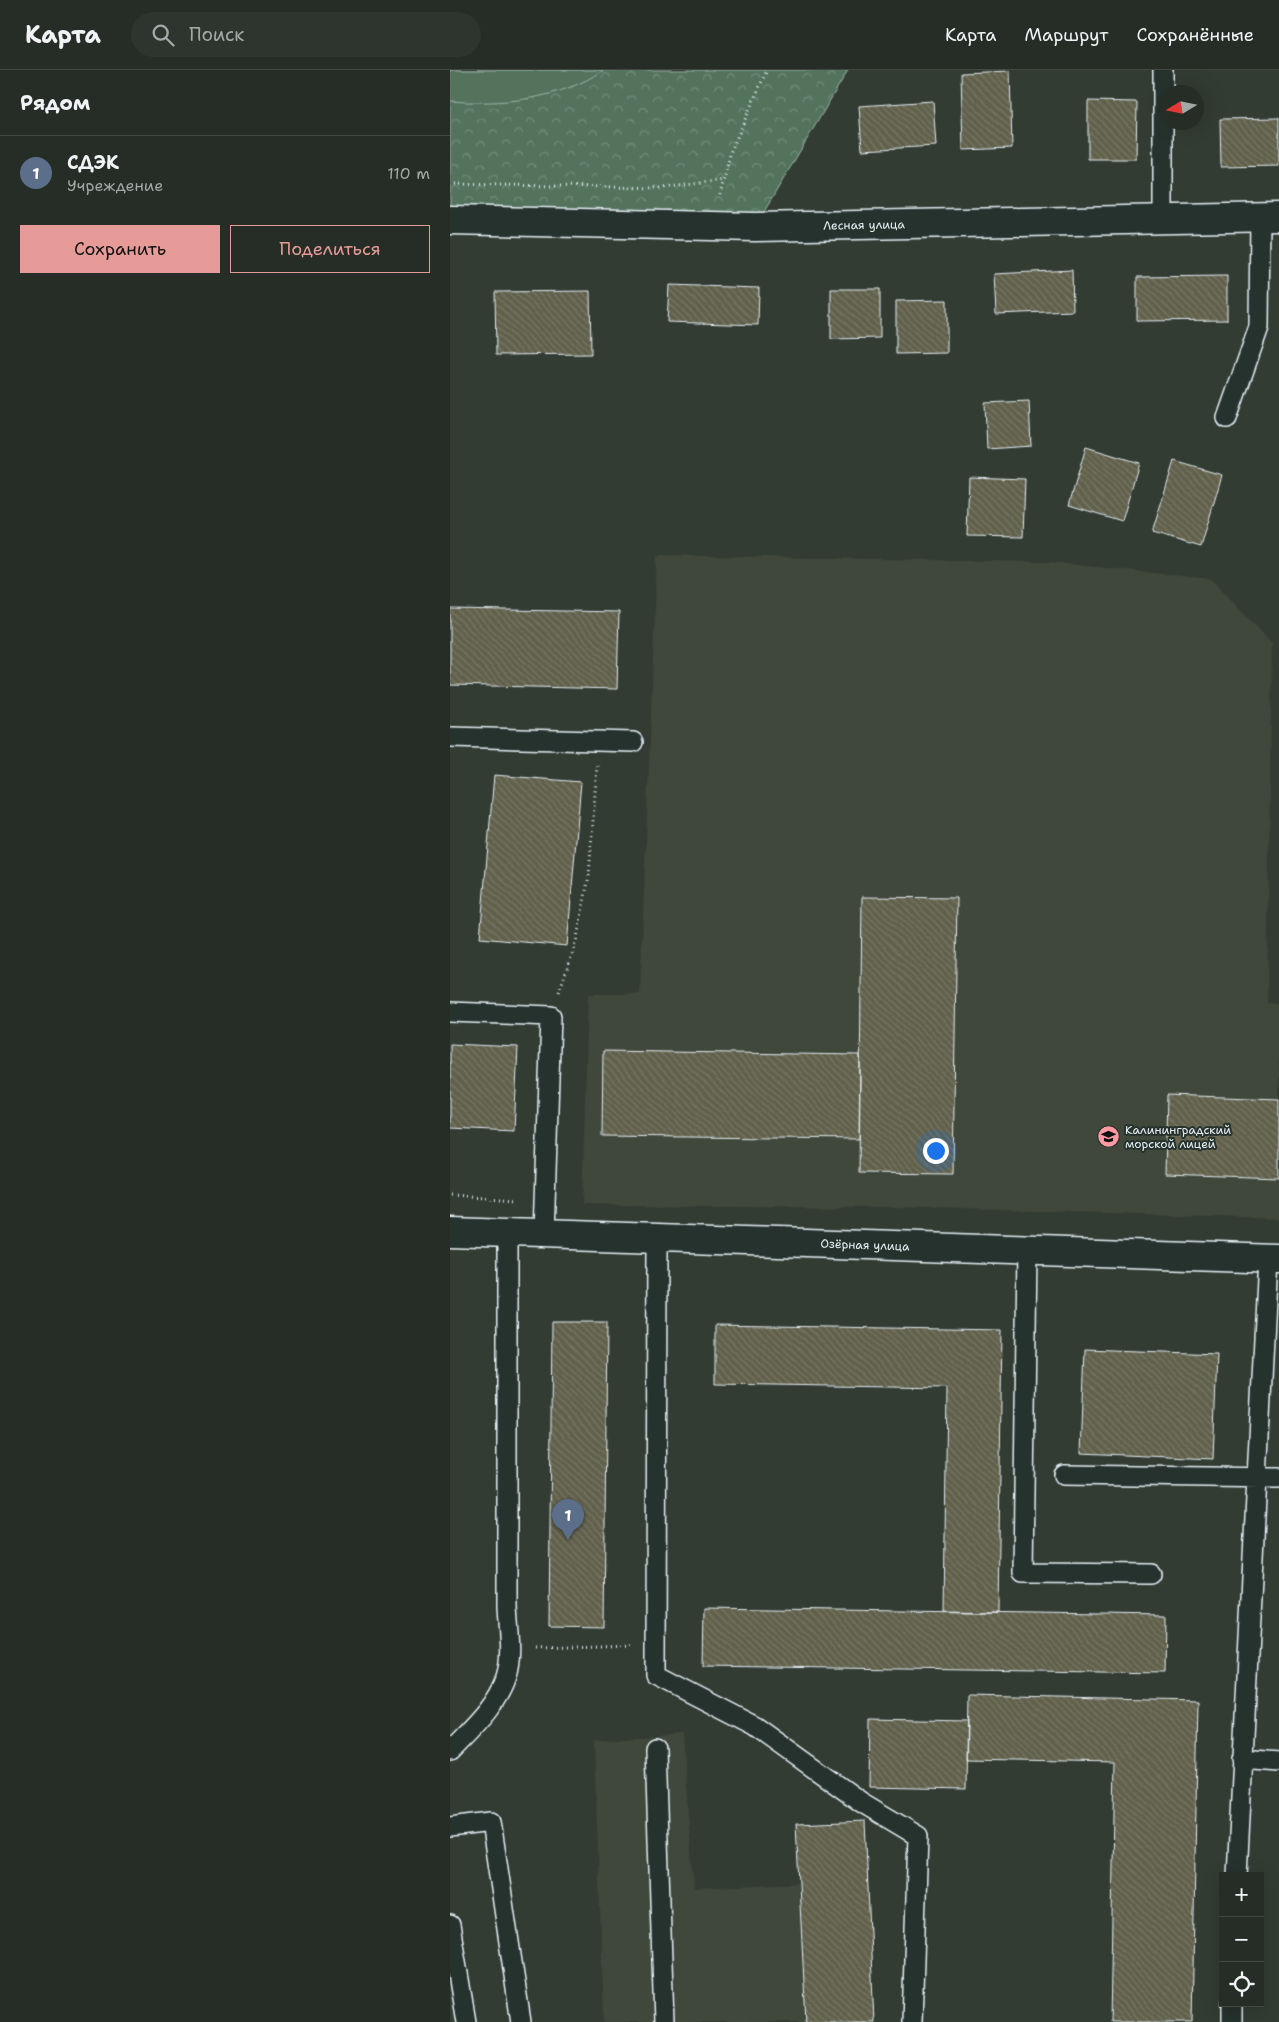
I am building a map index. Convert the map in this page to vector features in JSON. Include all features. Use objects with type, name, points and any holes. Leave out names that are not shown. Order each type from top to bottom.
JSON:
[{"type":"street","name":"Лесная улица","points":[[450,220],[713,226],[1270,217]]},
{"type":"street","name":"Озёрная улица","points":[[450,1232],[1273,1259]]},
{"type":"lane","points":[[1162,70],[1163,220]]},
{"type":"lane","points":[[1227,418],[1259,327],[1270,217]]},
{"type":"lane","points":[[450,737],[633,742]]},
{"type":"lane","points":[[450,1012],[550,1016],[544,1234]]},
{"type":"lane","points":[[450,1752],[492,1706],[506,1677],[510,1648],[507,1607],[507,1233]]},
{"type":"lane","points":[[657,1238],[656,1675],[755,1726],[861,1802],[918,1836],[912,2022]]},
{"type":"lane","points":[[1027,1250],[1024,1573],[1151,1574]]},
{"type":"lane","points":[[1237,1872],[1256,1476],[1273,1259]]},
{"type":"lane","points":[[1064,1475],[1256,1476],[1279,1478]]},
{"type":"lane","points":[[654,1748],[664,2022]]},
{"type":"lane","points":[[1242,1759],[1279,1762]]},
{"type":"lane","points":[[450,1827],[490,1822],[520,2022]]},
{"type":"lane","points":[[450,1925],[466,2022]]},
{"type":"lane","points":[[1232,2007],[1232,2022]]},
{"type":"path","points":[[713,226],[731,151],[767,70]]},
{"type":"path","points":[[450,184],[662,188],[724,180]]},
{"type":"path","points":[[550,1016],[576,943],[589,876],[598,741]]},
{"type":"path","points":[[510,1648],[656,1645]]},
{"type":"shaded area","points":[[657,555],[1050,562],[1211,579],[1272,643],[1267,1003],[1279,1004],[1279,1099],[1167,1095],[1165,1174],[1279,1178],[1279,1218],[891,1207],[582,1205],[588,994],[640,994]],"holes":[[[862,897],[957,898],[953,1174],[859,1173],[859,1139],[602,1136],[603,1051],[860,1055]]]},
{"type":"shaded area","points":[[682,1734],[694,1888],[799,1883],[806,2022],[604,2022],[594,1740]]},
{"type":"green space","points":[[450,70],[848,70],[755,227],[450,220]]},
{"type":"green space","points":[[450,70],[604,70],[568,88],[549,94],[510,101],[470,102],[450,101]]},
{"type":"building","points":[[1010,71],[1012,148],[963,150],[961,73]]},
{"type":"building","points":[[933,101],[936,146],[862,150],[859,106]]},
{"type":"building","points":[[1088,101],[1137,102],[1136,159],[1088,159]]},
{"type":"building","points":[[1279,118],[1279,166],[1221,167],[1220,119]]},
{"type":"building","points":[[1072,270],[1073,311],[996,314],[994,274]]},
{"type":"building","points":[[1227,276],[1227,320],[1137,321],[1137,277]]},
{"type":"building","points":[[669,285],[759,288],[758,325],[667,322]]},
{"type":"building","points":[[831,289],[880,289],[880,338],[831,339]]},
{"type":"building","points":[[590,291],[591,354],[496,355],[495,292]]},
{"type":"building","points":[[947,300],[947,353],[896,354],[896,301]]},
{"type":"building","points":[[1029,401],[1031,446],[987,449],[985,403]]},
{"type":"building","points":[[1086,447],[1139,463],[1122,521],[1069,505]]},
{"type":"building","points":[[1174,461],[1222,475],[1201,547],[1152,533]]},
{"type":"building","points":[[969,477],[1025,479],[1023,537],[967,536]]},
{"type":"building","points":[[450,609],[619,612],[617,689],[450,685]]},
{"type":"building","points":[[494,775],[581,782],[567,946],[480,938]]},
{"type":"building","points":[[862,897],[957,898],[953,1174],[859,1173]]},
{"type":"building","points":[[450,1044],[518,1047],[514,1131],[450,1128]]},
{"type":"building","points":[[603,1051],[860,1055],[859,1139],[602,1136]]},
{"type":"building","points":[[1167,1095],[1279,1099],[1279,1178],[1165,1174]]},
{"type":"building","points":[[552,1322],[607,1322],[604,1627],[549,1626]]},
{"type":"building","points":[[715,1325],[1002,1330],[998,1612],[944,1611],[947,1388],[715,1384]]},
{"type":"building","points":[[1085,1349],[1217,1354],[1213,1459],[1081,1453]]},
{"type":"building","points":[[704,1608],[1166,1615],[1165,1673],[703,1666]]},
{"type":"building","points":[[967,1695],[1198,1700],[1192,2022],[1110,2022],[1115,1762],[966,1759]]},
{"type":"building","points":[[870,1719],[967,1721],[966,1789],[869,1787]]},
{"type":"building","points":[[865,1821],[874,2022],[806,2022],[796,1824]]},
{"type":"place","name":"Калининградский морской лицей","points":[[1109,1137]]},
{"type":"place","name":"СДЭК","points":[[568,1540]]}]
